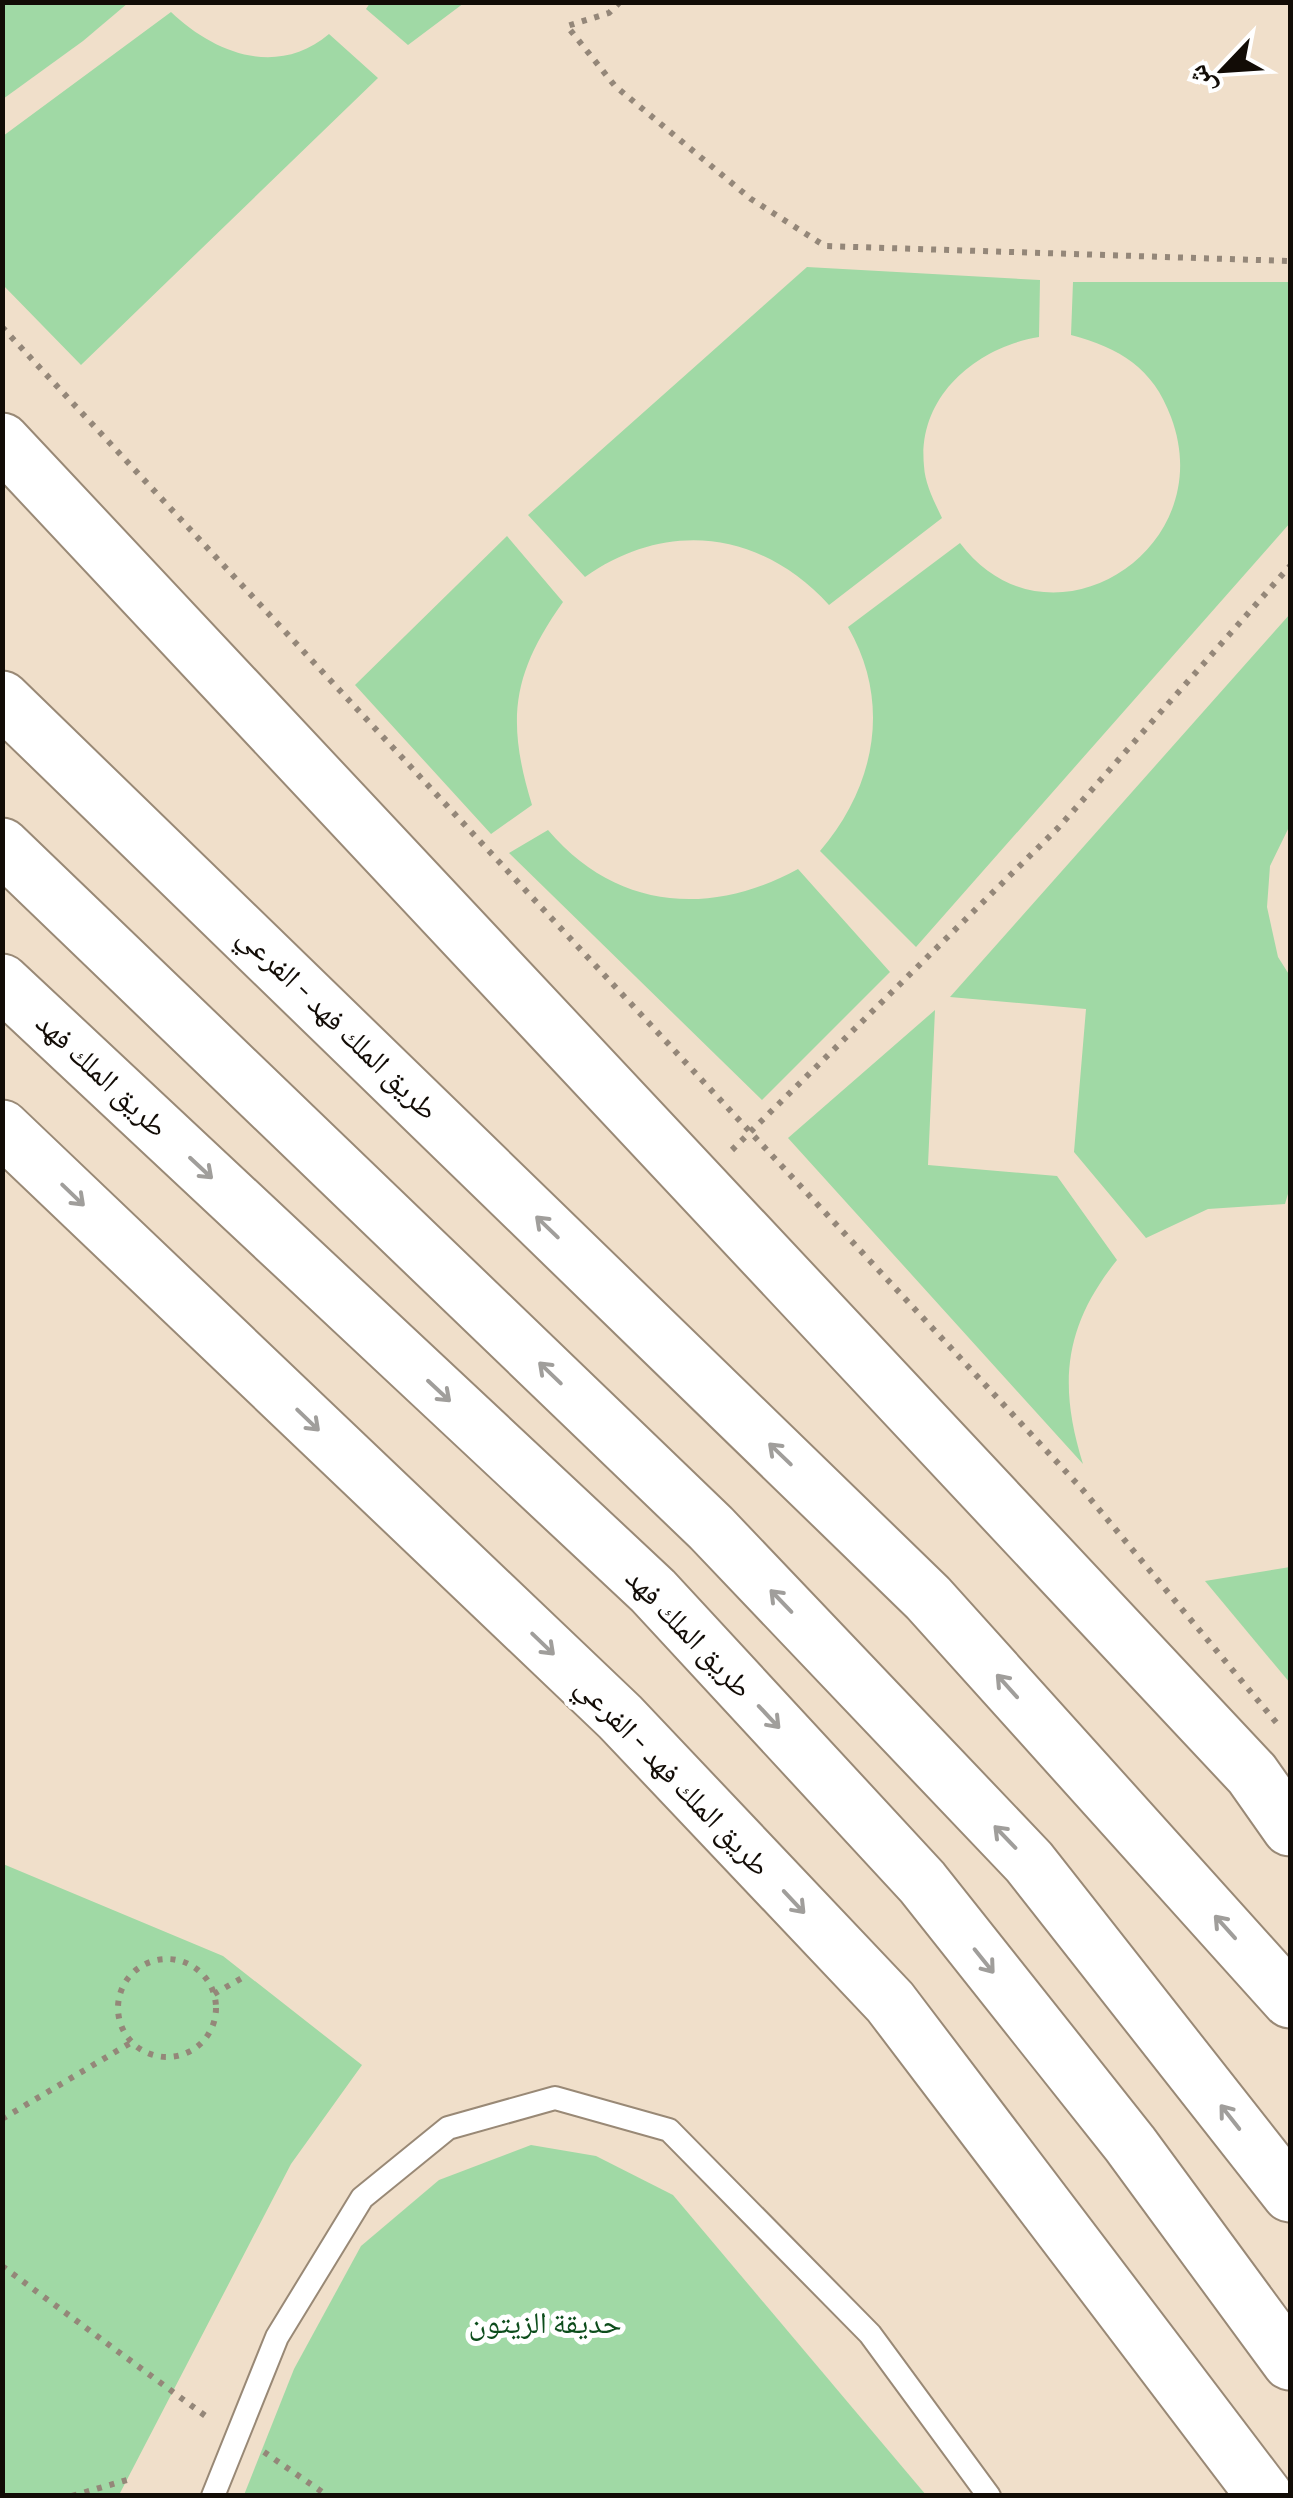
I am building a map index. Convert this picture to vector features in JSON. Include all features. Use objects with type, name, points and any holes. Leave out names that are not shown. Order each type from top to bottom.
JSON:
[{"type":"main road","points":[[2,441],[1252,1774],[1290,1828]]},
{"type":"main road","name":"طريق الملك فهد - الفرعي","points":[[2,700],[928,1598],[1290,2000]]},
{"type":"main road","points":[[2,846],[711,1528],[1029,1862],[1290,2194]]},
{"type":"main road","name":"طريق الملك فهد","points":[[2,982],[653,1591],[922,1882],[1130,2144],[1290,2362]]},
{"type":"main road","name":"طريق الملك فهد - الفرعي","points":[[2,1128],[620,1717],[890,2002],[1265,2496]]},
{"type":"lane","points":[[212,2496],[277,2337],[362,2198],[448,2128],[556,2098],[669,2130],[870,2334],[989,2496]]},
{"type":"path","points":[[620,2],[609,12],[566,26],[615,86],[751,199],[825,246],[1290,261]]},
{"type":"path","points":[[2,327],[1082,1488],[1290,1740]]},
{"type":"path","points":[[752,1132],[1058,828],[1290,566]]},
{"type":"path","points":[[170,1958],[187,1962],[202,1972],[214,1994],[216,2019],[197,2048],[165,2058],[132,2042],[118,2014],[119,1996],[138,1968],[170,1958]]},
{"type":"path","points":[[214,1994],[247,1975]]},
{"type":"path","points":[[2,2118],[132,2042]]},
{"type":"path","points":[[2,2266],[236,2438],[328,2496]]},
{"type":"path","points":[[72,2496],[126,2480]]},
{"type":"green space","points":[[3,2],[127,2],[128,3],[3,99]]},
{"type":"green space","points":[[370,2],[464,3],[408,45],[366,9]]},
{"type":"green space","points":[[171,12],[207,39],[247,55],[288,55],[329,34],[378,78],[81,365],[3,285],[3,136]]},
{"type":"green space","points":[[807,267],[1040,280],[1039,337],[994,352],[974,364],[941,397],[930,418],[924,441],[925,473],[942,518],[829,605],[774,561],[744,548],[713,542],[649,546],[585,577],[528,515]]},
{"type":"green space","points":[[1073,282],[1290,282],[1290,523],[916,947],[820,851],[854,800],[871,744],[870,685],[848,627],[960,543],[996,576],[1037,591],[1078,590],[1117,574],[1150,547],[1172,510],[1180,466],[1164,400],[1133,362],[1105,346],[1071,335]]},
{"type":"green space","points":[[507,536],[563,602],[533,652],[519,699],[519,748],[532,805],[491,834],[355,685]]},
{"type":"green space","points":[[1290,614],[1290,825],[1270,866],[1267,907],[1278,957],[1290,976],[1290,1187],[1285,1204],[1208,1209],[1146,1238],[1074,1152],[1086,1009],[950,997]]},
{"type":"green space","points":[[548,830],[603,877],[666,898],[731,894],[798,869],[890,972],[762,1100],[509,853]]},
{"type":"green space","points":[[935,1010],[928,1165],[1057,1176],[1117,1260],[1086,1308],[1071,1357],[1070,1408],[1083,1464],[788,1138]]},
{"type":"green space","points":[[1290,1567],[1290,1683],[1205,1581]]},
{"type":"green space","points":[[3,1864],[223,1956],[362,2065],[291,2164],[119,2495],[3,2495]]},
{"type":"green space","name":"حديقة الزيتون","points":[[531,2145],[596,2156],[673,2195],[926,2495],[244,2495],[294,2369],[361,2246],[439,2180]]}]
